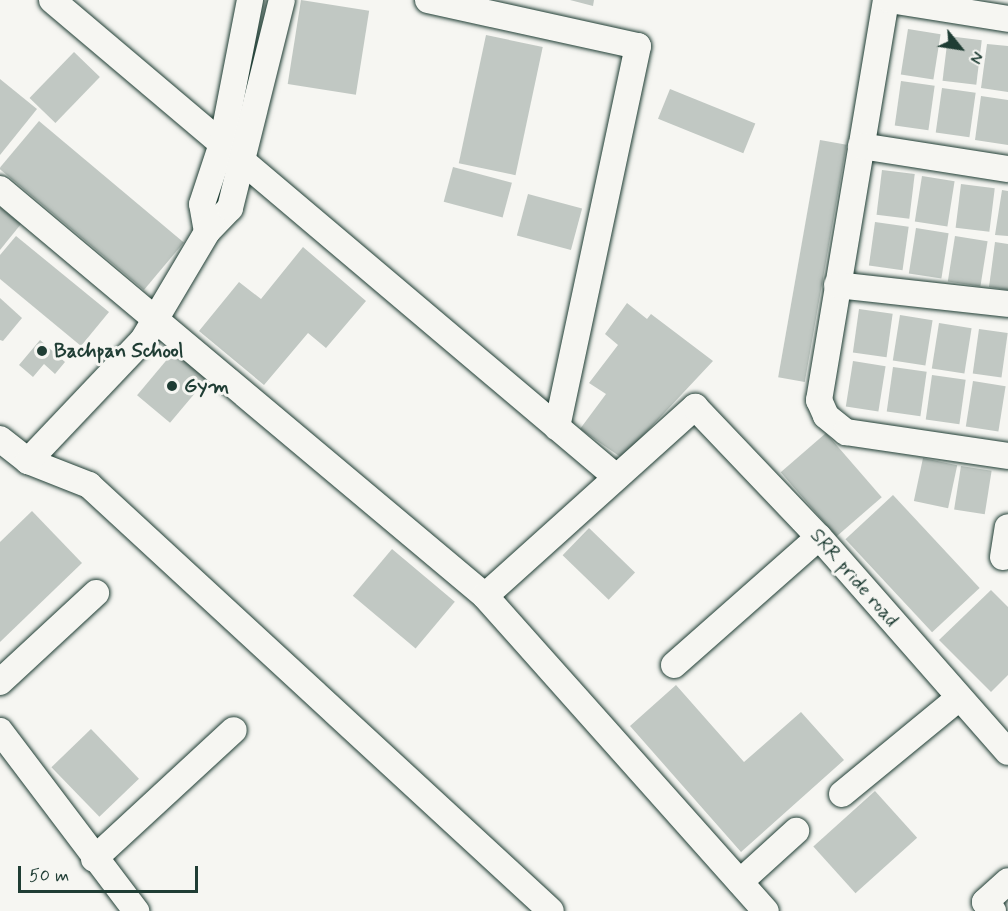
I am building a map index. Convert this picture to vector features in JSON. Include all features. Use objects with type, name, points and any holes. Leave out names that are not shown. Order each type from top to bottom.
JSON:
[{"type":"street","points":[[52,0],[616,477],[485,596]]},
{"type":"street","points":[[28,461],[156,324],[207,232],[230,208],[231,151],[250,0]]},
{"type":"street","points":[[231,151],[282,0]]},
{"type":"street","points":[[428,0],[638,46],[557,427]]},
{"type":"street","points":[[1008,19],[888,0],[837,285],[819,400],[826,416],[846,432],[1008,456]]},
{"type":"street","points":[[861,146],[1008,169]]},
{"type":"street","points":[[0,189],[156,324],[485,596],[766,911]]},
{"type":"street","points":[[837,285],[1008,304]]},
{"type":"street","name":"SRR pride road","points":[[616,477],[695,407],[819,537],[958,698],[1008,752]]},
{"type":"street","points":[[0,439],[28,461],[89,485],[551,911]]},
{"type":"street","points":[[1003,557],[1008,527]]},
{"type":"street","points":[[674,665],[819,537]]},
{"type":"street","points":[[0,682],[96,593]]},
{"type":"street","points":[[842,794],[958,698]]},
{"type":"street","points":[[94,859],[234,730]]},
{"type":"street","points":[[0,731],[94,859],[136,911]]},
{"type":"street","points":[[740,882],[796,831]]},
{"type":"street","points":[[993,911],[985,902],[1008,881]]},
{"type":"building","points":[[301,0],[369,11],[356,95],[288,84]]},
{"type":"building","points":[[570,0],[594,0],[593,6]]},
{"type":"building","points":[[908,29],[941,34],[933,80],[901,74]]},
{"type":"building","points":[[486,35],[543,47],[515,175],[459,163]]},
{"type":"building","points":[[948,36],[982,40],[976,85],[943,81]]},
{"type":"building","points":[[987,44],[1008,46],[1008,92],[981,88]]},
{"type":"building","points":[[74,52],[100,77],[55,123],[30,98]]},
{"type":"building","points":[[0,79],[37,109],[0,155]]},
{"type":"building","points":[[901,81],[935,86],[928,130],[895,126]]},
{"type":"building","points":[[942,88],[976,93],[969,137],[936,133]]},
{"type":"building","points":[[670,89],[755,123],[743,153],[658,119]]},
{"type":"building","points":[[981,96],[1008,100],[1008,145],[975,140]]},
{"type":"building","points":[[39,121],[184,242],[144,290],[0,169]]},
{"type":"building","points":[[820,140],[847,145],[805,382],[778,377]]},
{"type":"building","points":[[453,167],[512,183],[503,218],[444,202]]},
{"type":"building","points":[[882,170],[915,174],[909,219],[877,215]]},
{"type":"building","points":[[922,176],[955,181],[947,227],[915,221]]},
{"type":"building","points":[[961,184],[995,188],[989,232],[956,228]]},
{"type":"building","points":[[1002,190],[1008,191],[1008,236],[995,235]]},
{"type":"building","points":[[528,194],[582,208],[571,250],[517,236]]},
{"type":"building","points":[[0,207],[21,224],[0,250]]},
{"type":"building","points":[[875,222],[909,227],[903,270],[869,266]]},
{"type":"building","points":[[916,228],[949,233],[941,279],[909,273]]},
{"type":"building","points":[[16,236],[109,312],[81,346],[0,279],[0,255]]},
{"type":"building","points":[[955,236],[988,241],[980,287],[948,281]]},
{"type":"building","points":[[995,242],[1008,244],[1008,290],[989,287]]},
{"type":"building","points":[[303,247],[366,301],[326,348],[308,333],[264,385],[199,331],[239,282],[261,299]]},
{"type":"building","points":[[0,298],[22,318],[3,341],[0,340]]},
{"type":"building","points":[[627,303],[647,319],[651,314],[713,361],[622,458],[580,429],[606,394],[589,383],[618,345],[605,334]]},
{"type":"building","points":[[859,309],[893,314],[887,357],[853,353]]},
{"type":"building","points":[[900,315],[933,320],[925,366],[893,360]]},
{"type":"building","points":[[939,323],[972,328],[964,374],[932,368]]},
{"type":"building","points":[[979,329],[1008,333],[1001,378],[973,374]]},
{"type":"building","name":"Bachpan School","points":[[40,340],[65,362],[55,374],[44,364],[33,377],[19,365]]},
{"type":"building","name":"Gym","points":[[175,350],[208,378],[170,423],[137,395]]},
{"type":"building","points":[[853,361],[886,366],[878,412],[846,406]]},
{"type":"building","points":[[893,367],[927,372],[920,416],[887,412]]},
{"type":"building","points":[[932,375],[966,380],[959,424],[926,420]]},
{"type":"building","points":[[973,381],[1006,386],[998,432],[966,426]]},
{"type":"building","points":[[826,433],[882,497],[836,537],[781,472]]},
{"type":"building","points":[[923,458],[957,465],[948,508],[914,501]]},
{"type":"building","points":[[961,466],[992,471],[985,514],[954,509]]},
{"type":"building","points":[[893,495],[980,588],[932,632],[845,539]]},
{"type":"building","points":[[32,511],[82,563],[0,642],[0,542]]},
{"type":"building","points":[[589,528],[635,572],[609,600],[563,555]]},
{"type":"building","points":[[392,549],[455,602],[416,648],[353,596]]},
{"type":"building","points":[[991,590],[1008,607],[1008,675],[991,692],[939,640]]},
{"type":"building","points":[[676,685],[744,762],[801,712],[844,760],[741,852],[630,726]]},
{"type":"building","points":[[91,729],[139,779],[99,817],[51,767]]},
{"type":"building","points":[[875,791],[917,838],[855,893],[813,847]]},
{"type":"place","name":"Bachpan School","points":[[42,351]]},
{"type":"place","name":"Gym","points":[[172,386]]}]
